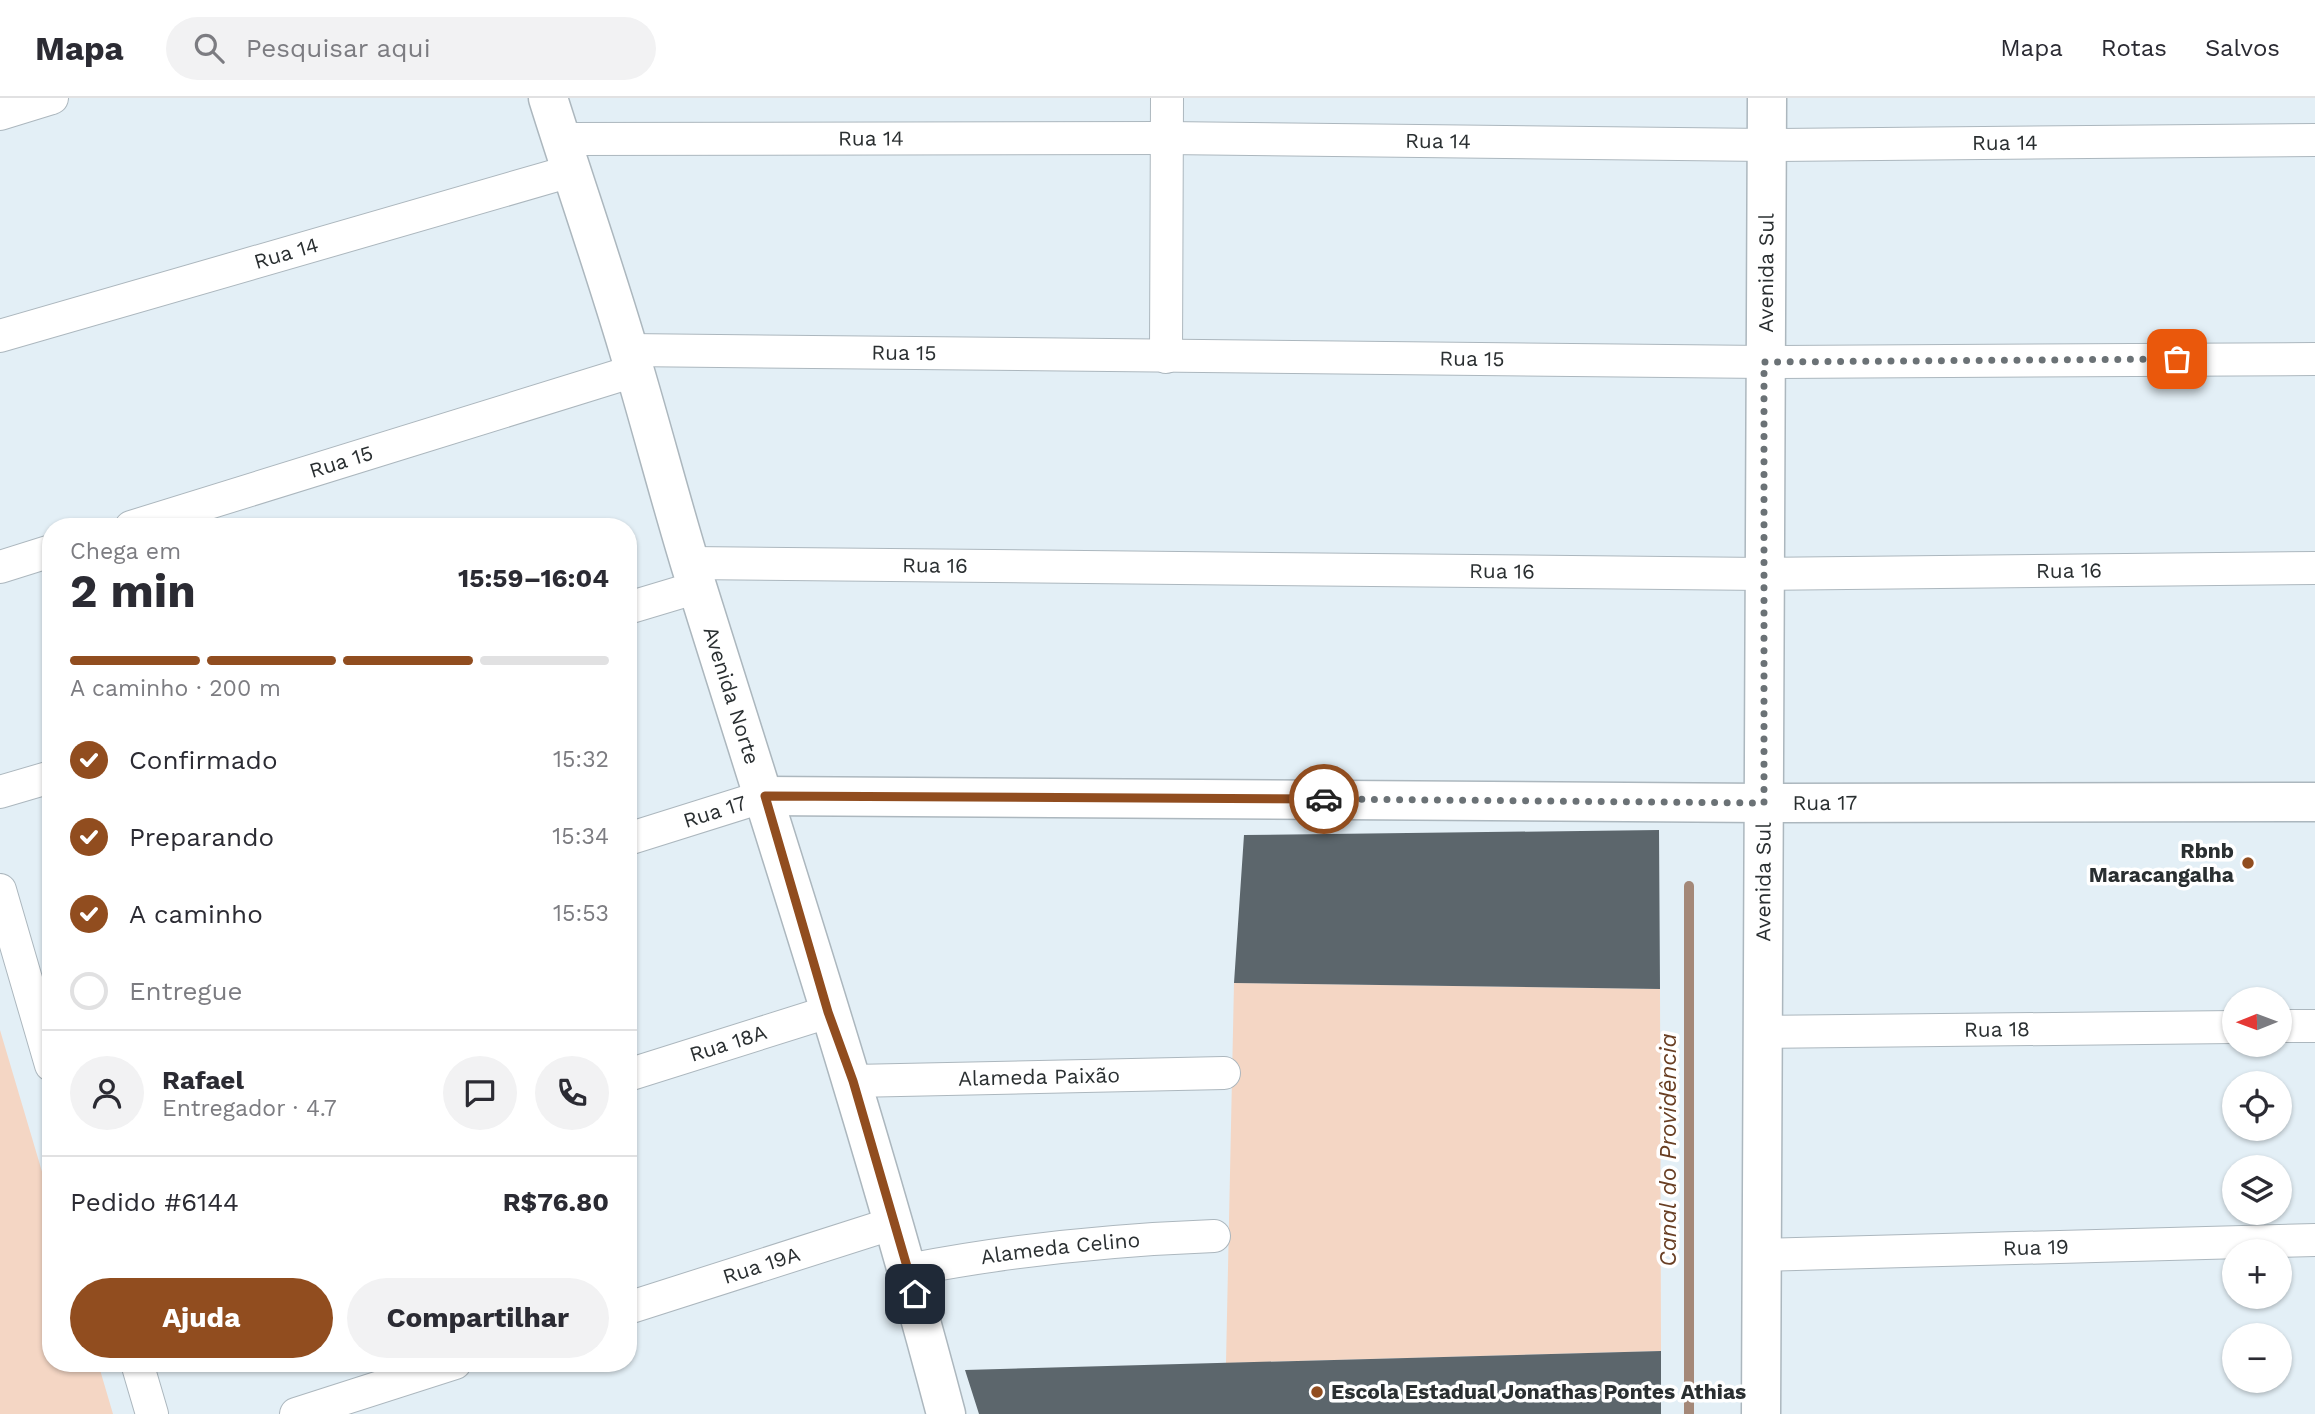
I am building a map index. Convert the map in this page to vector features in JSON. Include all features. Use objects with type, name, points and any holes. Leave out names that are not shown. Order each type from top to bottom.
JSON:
[{"type":"street","points":[[0,114],[52,98]]},
{"type":"street","name":"Avenida Norte","points":[[548,98],[631,360],[694,575],[765,796],[828,1012],[853,1081],[908,1270],[946,1414]]},
{"type":"street","points":[[1166,357],[1167,98]]},
{"type":"street","name":"Avenida Sul","points":[[1761,1414],[1759,1255],[1767,98]]},
{"type":"street","name":"Rua 14","points":[[0,336],[566,155],[1167,138],[1766,145],[2315,140]]},
{"type":"street","name":"Rua 15","points":[[158,518],[631,360],[1166,357],[1764,362],[2315,359]]},
{"type":"street","points":[[0,567],[42,554]]},
{"type":"street","name":"Rua 16","points":[[637,603],[694,575],[1763,574],[2315,568]]},
{"type":"street","points":[[0,792],[42,780]]},
{"type":"street","name":"Rua 17","points":[[637,836],[765,796],[1764,803],[2315,802]]},
{"type":"street","points":[[0,890],[42,1012]]},
{"type":"street","name":"Rua 18A","points":[[637,1072],[828,1012]]},
{"type":"street","points":[[2292,1026],[2315,1026]]},
{"type":"street","name":"Rua 18","points":[[1761,1032],[2222,1027]]},
{"type":"street","name":"Alameda Paixão","points":[[853,1081],[1224,1073]]},
{"type":"street","name":"Rua 19A","points":[[637,1305],[894,1223]]},
{"type":"street","name":"Alameda Celino","points":[[908,1270],[969,1258],[1103,1241],[1214,1236]]},
{"type":"street","name":"Rua 19","points":[[1759,1255],[2315,1240]]},
{"type":"street","points":[[140,1372],[152,1414]]},
{"type":"street","points":[[296,1414],[427,1372]]},
{"type":"shaded area","points":[[1234,983],[1660,989],[1661,1351],[1226,1363]]},
{"type":"shaded area","points":[[0,1030],[42,1172],[42,1372],[101,1372],[113,1414],[0,1414]]},
{"type":"building","points":[[1659,830],[1660,989],[1234,983],[1244,835]]},
{"type":"building","name":"Escola Estadual Jonathas Pontes Athias","points":[[1661,1351],[1661,1414],[979,1414],[965,1370]]},
{"type":"waterway","name":"Canal do Providência","points":[[1689,886],[1689,1414]]},
{"type":"way so far","points":[[1324,799],[1764,803],[1764,362],[2177,359]]},
{"type":"place","name":"Rbnb Maracangalha","points":[[2248,863]]},
{"type":"place","name":"Escola Estadual Jonathas Pontes Athias","points":[[1317,1392]]},
{"type":"route","points":[[915,1294],[765,796],[1324,799]]}]
